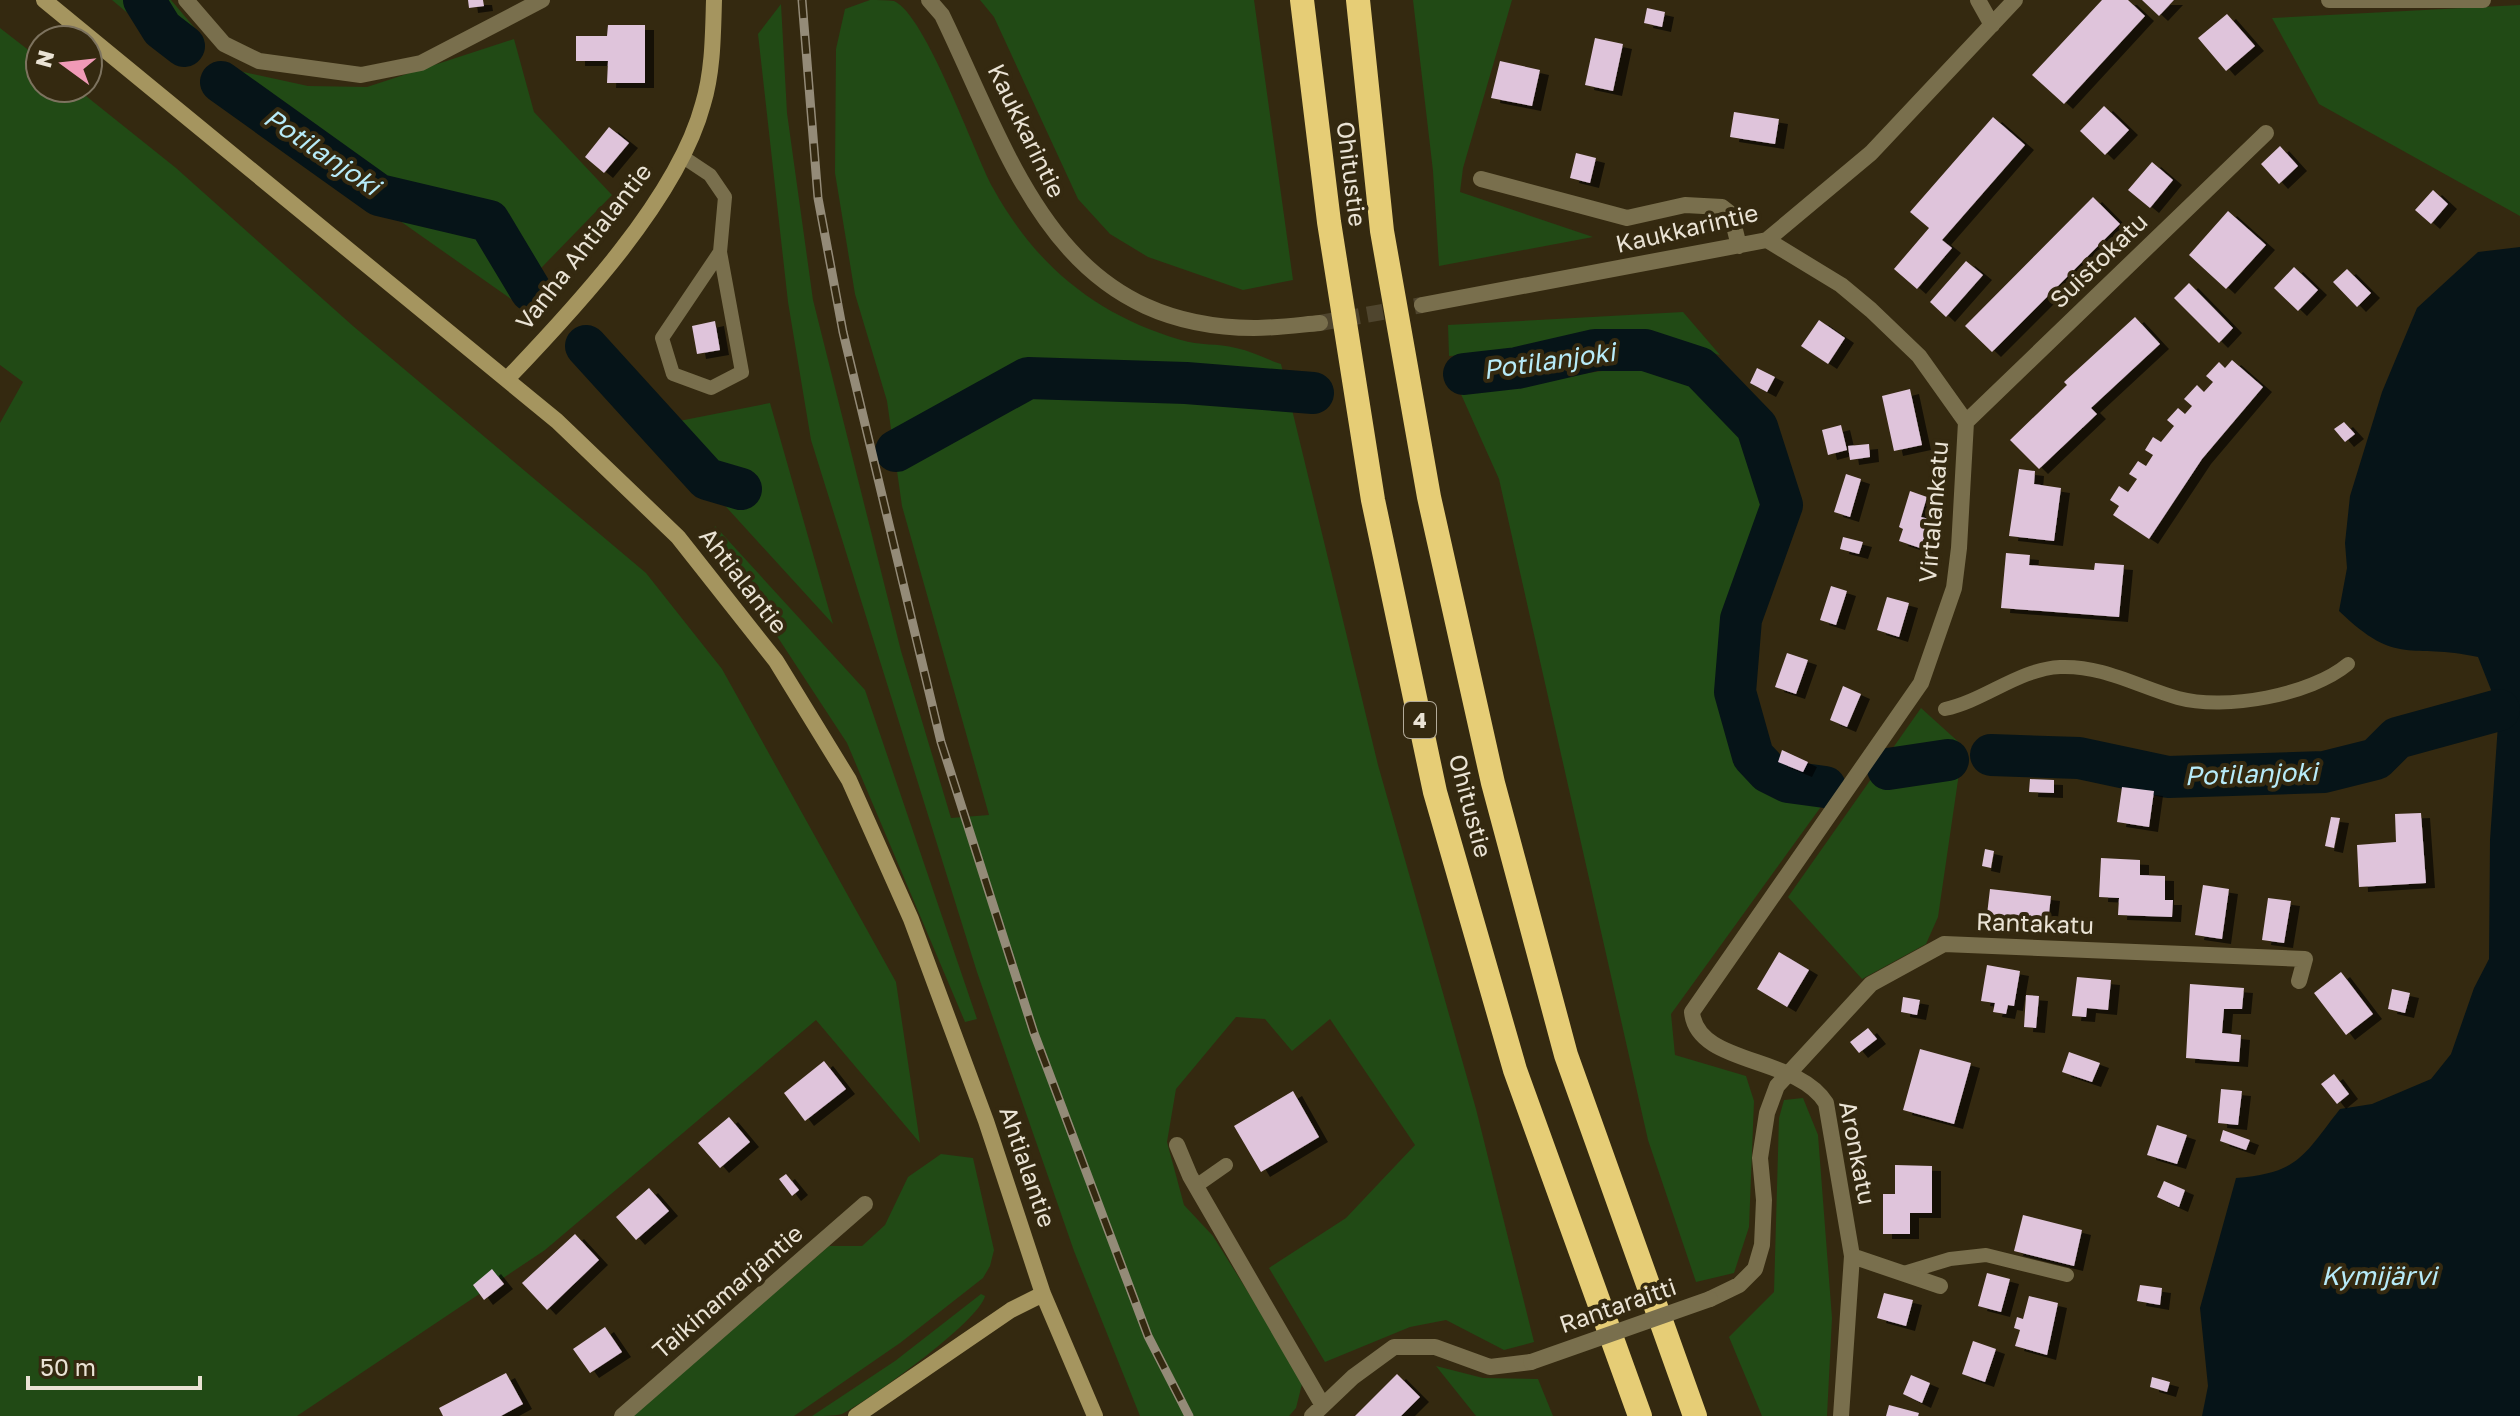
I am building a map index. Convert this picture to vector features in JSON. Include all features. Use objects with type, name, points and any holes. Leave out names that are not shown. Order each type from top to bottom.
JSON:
[{"type":"highway","name":"Ohitustie","points":[[1302,0],[1329,222],[1373,500],[1435,792],[1515,1070],[1640,1416]]},
{"type":"highway","name":"Ohitustie","points":[[1358,0],[1385,246],[1429,497],[1493,783],[1566,1055],[1695,1416]]},
{"type":"main road","name":"Ahtialantie","points":[[44,0],[508,378],[678,537],[776,661],[849,780],[911,919],[996,1149],[1043,1294],[1095,1416]]},
{"type":"main road","name":"Vanha Ahtialantie","points":[[508,378],[608,263],[683,157],[703,104],[714,0]]},
{"type":"main road","points":[[856,1416],[1011,1310],[1043,1294]]},
{"type":"street","points":[[186,0],[224,44],[259,61],[361,75],[421,63],[542,0]]},
{"type":"street","name":"Kaukkarintie","points":[[929,0],[949,29],[1008,159],[1044,222],[1086,269],[1137,302],[1190,321],[1252,328],[1320,323]]},
{"type":"street","points":[[1978,0],[1992,25]]},
{"type":"street","name":"Kaukkarintie","points":[[1422,305],[1767,240],[1871,153],[2015,0]]},
{"type":"street","points":[[2329,0],[2483,0]]},
{"type":"street","name":"Suistokatu","points":[[1966,422],[2266,133]]},
{"type":"street","points":[[1481,179],[1627,218],[1685,205],[1722,207],[1731,214],[1739,246]]},
{"type":"street","name":"Virtalankatu","points":[[1702,1038],[1693,1027],[1692,1012],[1921,683],[1954,588],[1966,422],[1919,356],[1871,310],[1841,285],[1767,240]]},
{"type":"street","name":"Rantakatu","points":[[1787,1071],[1871,984],[1944,944],[2305,959],[2299,981]]},
{"type":"street","name":"Aronkatu","points":[[1702,1038],[1732,1054],[1787,1071],[1819,1092],[1826,1103],[1852,1256],[1841,1416]]},
{"type":"street","name":"Rantaraitti","points":[[1317,1410],[1394,1347],[1435,1347],[1490,1367],[1531,1362],[1710,1299],[1739,1285],[1755,1269],[1762,1245],[1764,1200],[1760,1158],[1777,1086],[1787,1071]]},
{"type":"street","points":[[1177,1145],[1317,1410]]},
{"type":"street","name":"Taikinamarjantie","points":[[622,1416],[865,1204]]},
{"type":"street","points":[[1852,1256],[1940,1286]]},
{"type":"lane","points":[[683,157],[710,175],[725,197],[720,252],[742,372],[711,388],[673,374],[662,338],[720,252]]},
{"type":"lane","points":[[1945,709],[2057,667],[2090,669],[2181,699],[2222,702],[2252,701],[2330,679],[2348,664]]},
{"type":"lane","points":[[1196,1186],[1226,1165]]},
{"type":"lane","points":[[1904,1273],[1950,1259],[1986,1255],[2067,1275]]},
{"type":"green space","points":[[112,0],[171,0],[204,39],[186,62]]},
{"type":"green space","points":[[870,0],[894,1],[907,12],[934,57],[993,188],[1029,241],[1071,284],[1122,317],[1150,329],[1188,342],[1242,349],[1281,364],[1378,765],[1476,1109],[1534,1342],[1504,1350],[1446,1320],[1410,1327],[1325,1362],[1269,1268],[1346,1218],[1415,1145],[1330,1019],[1292,1051],[1265,1019],[1236,1017],[1176,1089],[1167,1142],[1184,1205],[1213,1236],[1303,1380],[1296,1408],[1289,1416],[1140,1416],[1074,1251],[977,972],[811,440],[788,302],[758,34],[781,4],[787,113],[813,300],[901,651],[951,818],[989,815],[902,506],[887,401],[855,294],[835,173],[836,49],[845,9]]},
{"type":"green space","points":[[980,0],[1254,0],[1293,280],[1243,290],[1148,257],[1110,234],[1078,199],[994,17]]},
{"type":"green space","points":[[1413,0],[1512,0],[1463,168],[1460,192],[1593,237],[1439,266],[1433,171]]},
{"type":"green space","points":[[2520,5],[2520,216],[2319,104],[2272,18]]},
{"type":"green space","points":[[0,28],[24,47],[24,104],[96,104],[176,168],[353,326],[646,573],[722,669],[896,982],[920,1143],[816,1020],[545,1250],[297,1416],[0,1416],[0,423],[23,382],[0,365]]},
{"type":"green space","points":[[514,39],[534,112],[612,195],[511,299],[218,93],[230,69],[308,86],[367,87]]},
{"type":"green space","points":[[1683,312],[1720,355],[1627,332],[1513,353],[1449,356],[1448,325]]},
{"type":"green space","points":[[1649,364],[1694,383],[1740,433],[1764,511],[1723,619],[1724,697],[1757,787],[1828,797],[1671,1014],[1675,1055],[1746,1076],[1754,1101],[1749,1227],[1734,1273],[1696,1282],[1648,1140],[1499,479],[1460,392]]},
{"type":"green space","points":[[770,403],[833,624],[718,498],[674,422]]},
{"type":"green space","points":[[715,526],[865,690],[977,1019],[965,1022],[847,743],[712,537]]},
{"type":"green space","points":[[1921,708],[1963,746],[1938,917],[1926,944],[1862,979],[1788,897]]},
{"type":"green space","points":[[1803,1098],[1818,1135],[1832,1318],[1827,1416],[1762,1416],[1729,1337],[1774,1292],[1779,1118],[1784,1100]]},
{"type":"green space","points":[[941,1154],[973,1158],[994,1250],[983,1278],[900,1343],[794,1416],[632,1416],[829,1246],[862,1246],[885,1225],[908,1177]]},
{"type":"green space","points":[[981,1294],[985,1296],[978,1308],[964,1323],[898,1377],[842,1414],[812,1416],[895,1361]]},
{"type":"green space","points":[[1436,1366],[1483,1378],[1538,1379],[1553,1416],[1476,1416]]},
{"type":"water","name":"Kymijärvi","points":[[2520,247],[2520,1416],[2202,1416],[2208,1386],[2200,1308],[2236,1178],[2274,1172],[2298,1159],[2340,1109],[2372,1104],[2431,1079],[2451,1054],[2474,988],[2489,959],[2490,840],[2499,710],[2478,657],[2391,647],[2359,629],[2339,611],[2347,568],[2345,543],[2350,496],[2382,392],[2417,308],[2478,252]]},
{"type":"building","points":[[468,0],[483,0],[484,6],[469,8]]},
{"type":"building","points":[[2102,0],[2128,0],[2145,16],[2064,104],[2032,75]]},
{"type":"building","points":[[2142,0],[2174,0],[2159,16]]},
{"type":"building","points":[[1647,8],[1665,12],[1662,27],[1644,23]]},
{"type":"building","points":[[2227,14],[2255,46],[2226,71],[2198,38]]},
{"type":"building","points":[[608,25],[645,25],[645,83],[607,83],[608,61],[576,61],[576,36],[607,36]]},
{"type":"building","points":[[1595,38],[1623,44],[1613,91],[1585,85]]},
{"type":"building","points":[[1500,61],[1540,70],[1532,106],[1491,98]]},
{"type":"building","points":[[2104,106],[2129,130],[2105,155],[2080,131]]},
{"type":"building","points":[[1734,112],[1779,119],[1775,144],[1730,137]]},
{"type":"building","points":[[1993,117],[2025,145],[1942,240],[1952,248],[1917,289],[1894,269],[1929,228],[1910,212]]},
{"type":"building","points":[[609,127],[629,143],[604,173],[585,157]]},
{"type":"building","points":[[2280,146],[2298,166],[2279,184],[2261,164]]},
{"type":"building","points":[[1576,153],[1596,158],[1590,183],[1570,178]]},
{"type":"building","points":[[2152,162],[2173,180],[2150,208],[2128,190]]},
{"type":"building","points":[[2433,190],[2448,204],[2431,224],[2415,210]]},
{"type":"building","points":[[2093,197],[2120,224],[1992,352],[1965,326]]},
{"type":"building","points":[[2228,211],[2266,245],[2226,289],[2189,255]]},
{"type":"building","points":[[1966,261],[1983,275],[1946,317],[1930,302]]},
{"type":"building","points":[[2294,267],[2318,290],[2298,311],[2274,288]]},
{"type":"building","points":[[2347,269],[2371,293],[2357,307],[2333,282]]},
{"type":"building","points":[[2189,283],[2233,328],[2219,343],[2174,298]]},
{"type":"building","points":[[2135,317],[2160,344],[2091,408],[2097,414],[2039,469],[2010,440],[2067,385],[2064,382]]},
{"type":"building","points":[[1819,320],[1845,338],[1828,364],[1801,346]]},
{"type":"building","points":[[715,321],[720,350],[697,354],[692,326]]},
{"type":"building","points":[[2232,360],[2263,387],[2202,459],[2149,539],[2113,515],[2119,506],[2110,500],[2119,486],[2128,492],[2137,479],[2129,474],[2138,461],[2146,466],[2153,455],[2145,450],[2153,437],[2161,442],[2174,426],[2167,420],[2178,408],[2185,414],[2192,406],[2184,399],[2197,385],[2204,392],[2213,382],[2206,376],[2219,362],[2225,368]]},
{"type":"building","points":[[1757,368],[1775,377],[1767,392],[1750,383]]},
{"type":"building","points":[[1910,389],[1922,445],[1894,451],[1882,396]]},
{"type":"building","points":[[2344,422],[2355,434],[2345,442],[2334,429]]},
{"type":"building","points":[[1841,425],[1847,450],[1828,455],[1822,430]]},
{"type":"building","points":[[1869,444],[1870,457],[1850,460],[1848,446]]},
{"type":"building","points":[[2019,469],[2035,471],[2034,484],[2061,488],[2054,541],[2009,536]]},
{"type":"building","points":[[1846,474],[1861,479],[1850,517],[1834,512]]},
{"type":"building","points":[[1910,491],[1927,497],[1921,517],[1933,520],[1923,549],[1899,541],[1903,529],[1899,527]]},
{"type":"building","points":[[1843,537],[1863,542],[1859,554],[1840,549]]},
{"type":"building","points":[[2006,553],[2030,555],[2029,565],[2094,570],[2095,563],[2124,565],[2119,617],[2001,608]]},
{"type":"building","points":[[1831,586],[1847,591],[1836,625],[1820,620]]},
{"type":"building","points":[[1887,597],[1909,603],[1899,637],[1877,630]]},
{"type":"building","points":[[1787,653],[1808,660],[1796,694],[1775,687]]},
{"type":"building","points":[[1843,686],[1861,694],[1847,727],[1830,720]]},
{"type":"building","points":[[1782,750],[1808,762],[1803,772],[1778,762]]},
{"type":"building","points":[[2030,779],[2054,780],[2054,793],[2029,792]]},
{"type":"building","points":[[2122,787],[2154,791],[2149,827],[2117,822]]},
{"type":"building","points":[[2421,813],[2426,883],[2359,887],[2357,845],[2396,842],[2395,814]]},
{"type":"building","points":[[2331,817],[2340,818],[2334,848],[2325,846]]},
{"type":"building","points":[[1985,849],[1994,851],[1991,868],[1982,866]]},
{"type":"building","points":[[2101,858],[2140,860],[2140,875],[2165,876],[2165,900],[2173,900],[2172,917],[2118,915],[2119,898],[2099,897]]},
{"type":"building","points":[[2203,885],[2229,889],[2222,939],[2195,935]]},
{"type":"building","points":[[1990,889],[2051,896],[2047,930],[1986,923]]},
{"type":"building","points":[[2268,898],[2291,901],[2284,943],[2262,940]]},
{"type":"building","points":[[1779,952],[1809,970],[1787,1007],[1757,989]]},
{"type":"building","points":[[1987,965],[2020,971],[2014,1006],[2008,1005],[2006,1014],[1993,1012],[1995,1003],[1981,1001]]},
{"type":"building","points":[[2341,972],[2373,1014],[2346,1035],[2314,993]]},
{"type":"building","points":[[2077,977],[2111,980],[2108,1010],[2087,1008],[2086,1017],[2072,1016]]},
{"type":"building","points":[[2190,984],[2244,988],[2242,1009],[2224,1009],[2222,1033],[2241,1035],[2239,1062],[2186,1058]]},
{"type":"building","points":[[2392,989],[2410,993],[2405,1013],[2388,1009]]},
{"type":"building","points":[[2026,995],[2039,996],[2036,1028],[2024,1027]]},
{"type":"building","points":[[1903,997],[1920,1000],[1917,1015],[1901,1012]]},
{"type":"building","points":[[1868,1028],[1877,1039],[1859,1053],[1850,1042]]},
{"type":"building","points":[[1920,1049],[1971,1063],[1954,1124],[1903,1110]]},
{"type":"building","points":[[2069,1052],[2100,1063],[2092,1082],[2062,1072]]},
{"type":"building","points":[[824,1061],[846,1089],[805,1121],[784,1093]]},
{"type":"building","points":[[2334,1074],[2349,1094],[2337,1104],[2321,1084]]},
{"type":"building","points":[[2221,1089],[2242,1091],[2238,1125],[2218,1123]]},
{"type":"building","points":[[1293,1091],[1319,1137],[1261,1172],[1234,1126]]},
{"type":"building","points":[[729,1117],[750,1142],[720,1168],[698,1143]]},
{"type":"building","points":[[2157,1125],[2187,1135],[2177,1164],[2147,1155]]},
{"type":"building","points":[[2223,1130],[2250,1140],[2246,1150],[2220,1141]]},
{"type":"building","points":[[1895,1165],[1932,1166],[1932,1213],[1910,1213],[1910,1234],[1883,1234],[1883,1194],[1895,1194]]},
{"type":"building","points":[[786,1174],[799,1190],[792,1196],[779,1179]]},
{"type":"building","points":[[2164,1181],[2185,1190],[2179,1207],[2157,1197]]},
{"type":"building","points":[[649,1188],[669,1211],[636,1240],[616,1217]]},
{"type":"building","points":[[2023,1215],[2082,1230],[2074,1266],[2014,1251]]},
{"type":"building","points":[[575,1234],[599,1260],[547,1310],[522,1283]]},
{"type":"building","points":[[492,1269],[504,1284],[484,1300],[473,1285]]},
{"type":"building","points":[[1987,1273],[2010,1279],[2001,1312],[1978,1306]]},
{"type":"building","points":[[2140,1285],[2162,1288],[2160,1305],[2137,1301]]},
{"type":"building","points":[[1884,1293],[1913,1300],[1906,1326],[1877,1318]]},
{"type":"building","points":[[2029,1296],[2058,1303],[2047,1355],[2015,1346],[2020,1330],[2014,1328],[2017,1317],[2023,1319]]},
{"type":"building","points":[[605,1327],[622,1352],[590,1373],[573,1349]]},
{"type":"building","points":[[1973,1341],[1996,1349],[1985,1382],[1962,1374]]},
{"type":"building","points":[[506,1373],[523,1404],[501,1416],[443,1416],[439,1408]]},
{"type":"building","points":[[1397,1374],[1420,1397],[1401,1416],[1355,1416]]},
{"type":"building","points":[[1911,1375],[1930,1383],[1922,1403],[1903,1394]]},
{"type":"building","points":[[2152,1377],[2170,1382],[2167,1392],[2150,1387]]},
{"type":"building","points":[[1889,1405],[1919,1413],[1918,1416],[1886,1416]]},
{"type":"waterway","name":"Potilanjoki","points":[[144,0],[162,29],[184,46]]},
{"type":"waterway","name":"Potilanjoki","points":[[221,82],[379,195],[489,221],[531,291]]},
{"type":"waterway","name":"Potilanjoki","points":[[586,346],[707,479],[741,489]]},
{"type":"waterway","name":"Potilanjoki","points":[[1464,374],[1517,368],[1595,350],[1645,350],[1700,368],[1757,427],[1782,505],[1741,619],[1735,692],[1753,756],[1768,772],[1788,782],[1825,787]]},
{"type":"waterway","name":"Potilanjoki","points":[[896,451],[1028,378],[1186,383],[1313,393]]},
{"type":"waterway","name":"Potilanjoki","points":[[1991,755],[2079,758],[2168,777],[2324,772],[2376,759],[2397,738],[2499,710]]},
{"type":"waterway","name":"Potilanjoki","points":[[1888,769],[1948,760]]},
{"type":"tunnel","points":[[1320,323],[1422,305]]},
{"type":"railway","points":[[802,0],[818,198],[843,332],[941,742],[1034,1033],[1148,1336],[1189,1416]]}]
